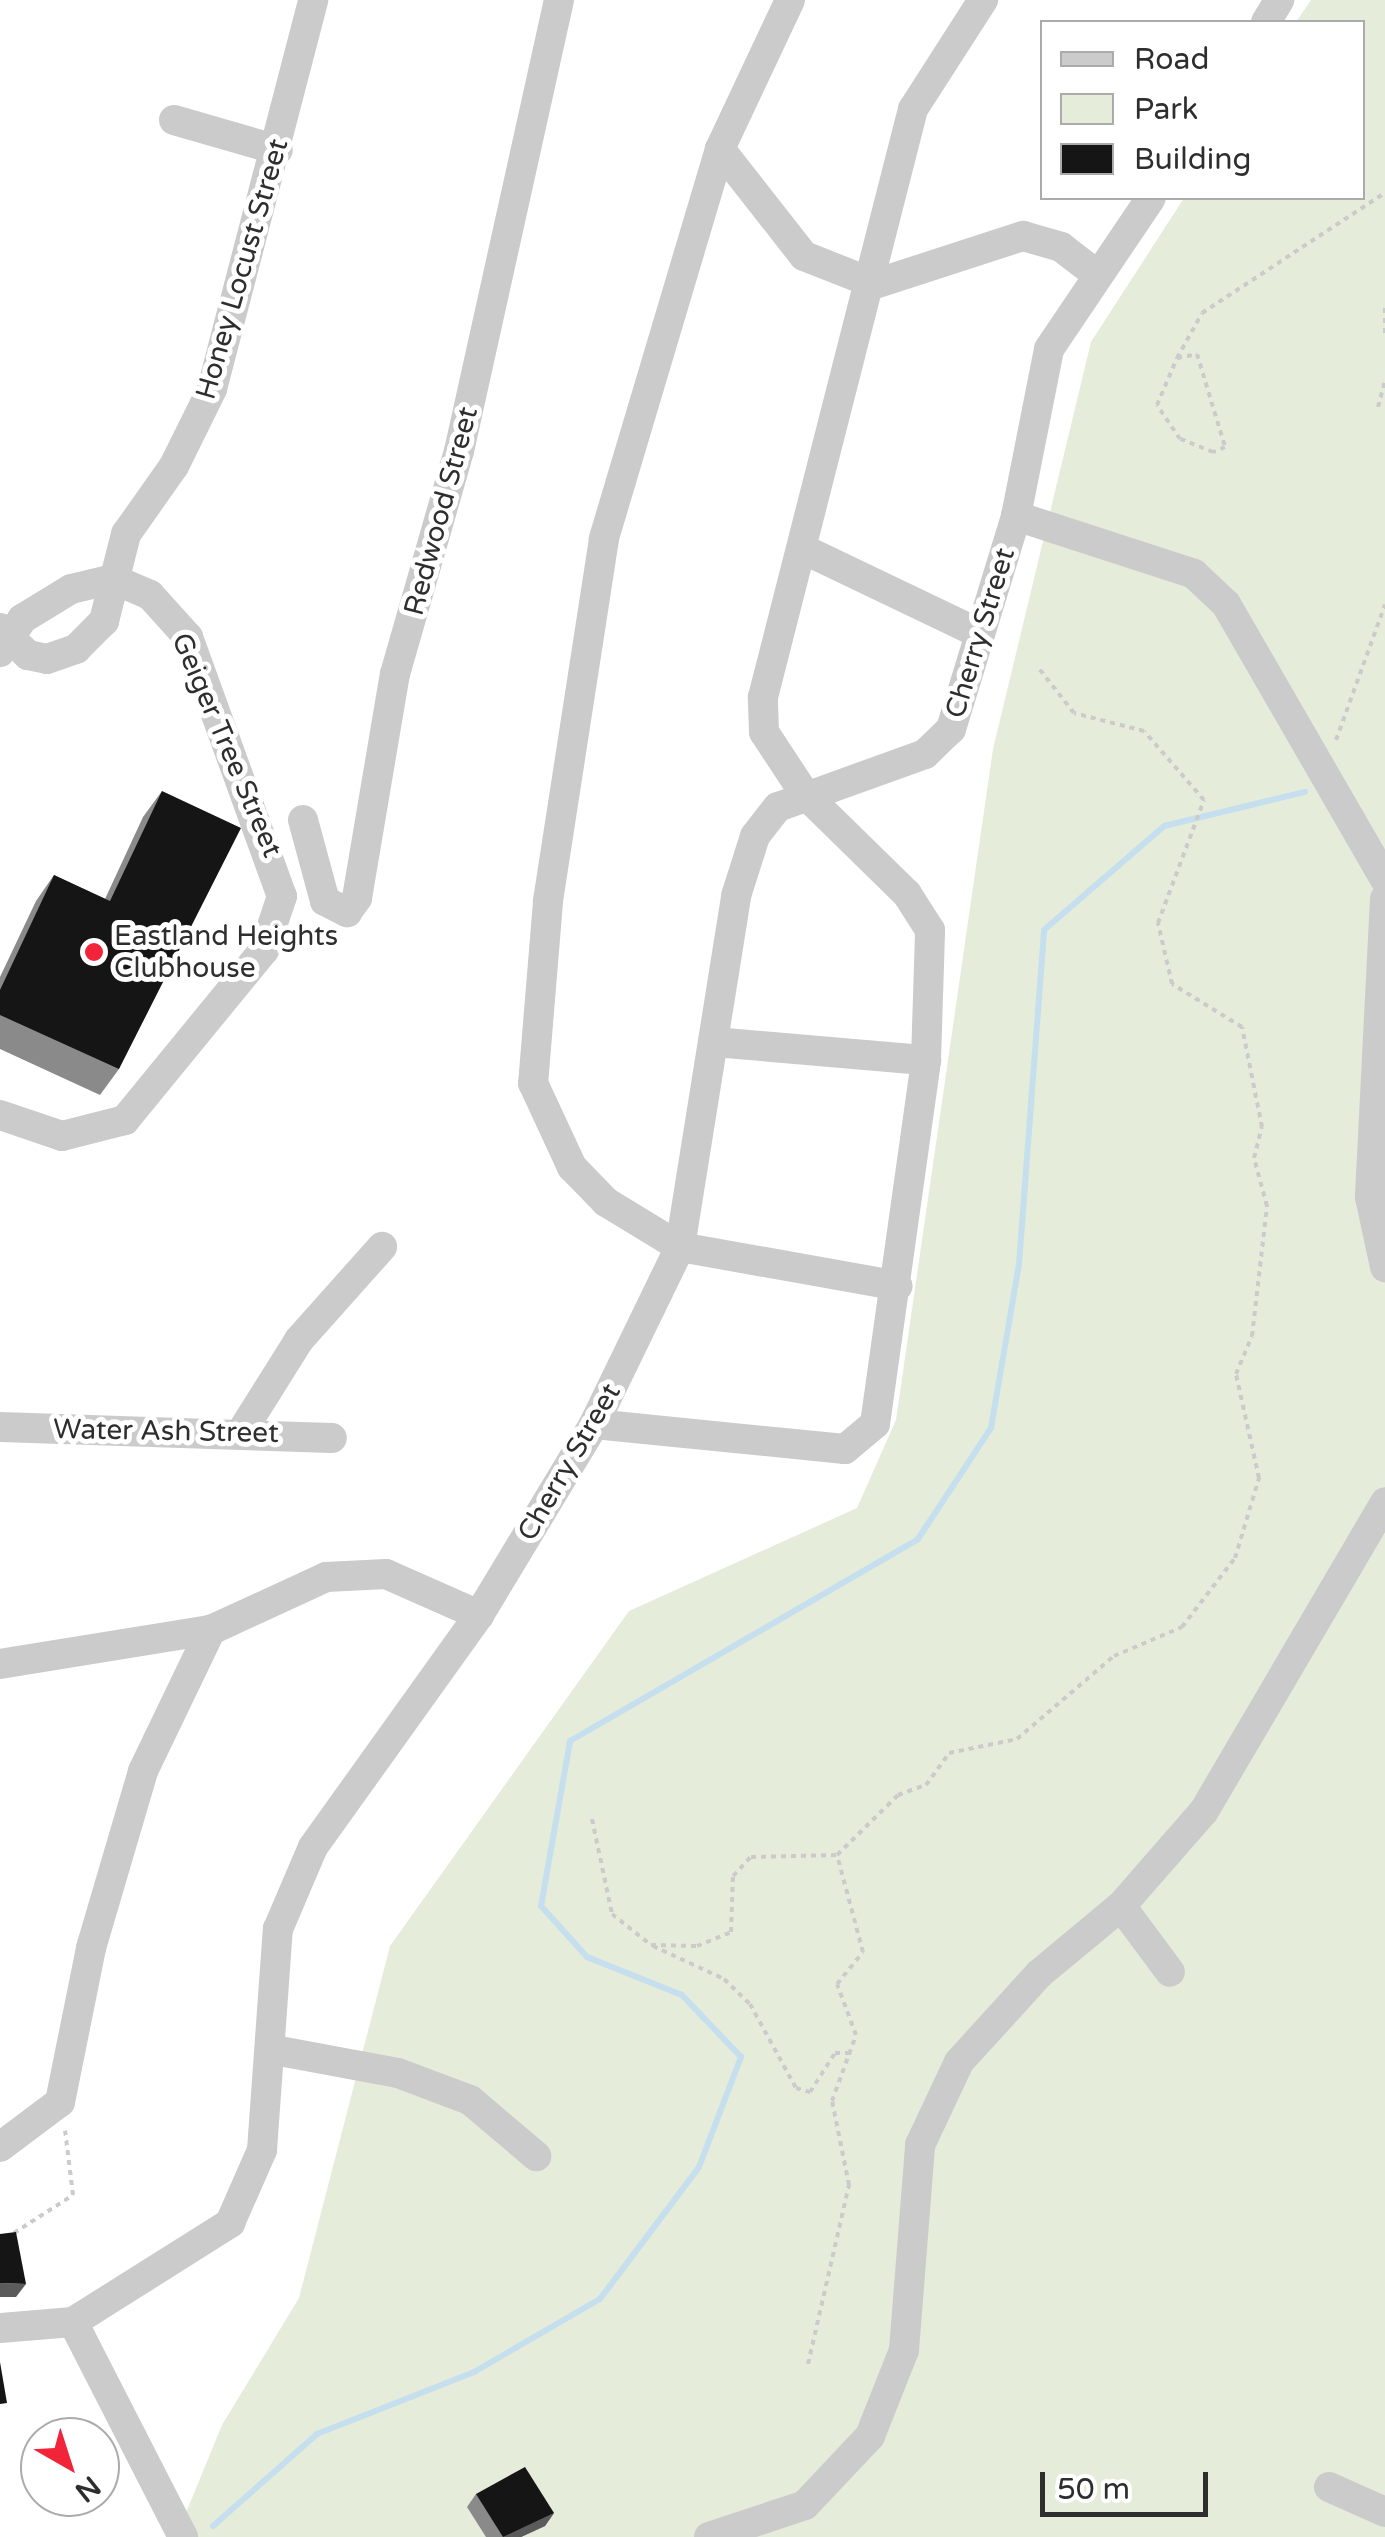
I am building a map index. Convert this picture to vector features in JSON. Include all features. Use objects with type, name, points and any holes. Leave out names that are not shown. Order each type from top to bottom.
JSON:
[{"type":"street","name":"Honey Locust Street","points":[[4,640],[47,658],[76,649],[104,621],[126,534],[174,466],[212,388],[278,150],[312,0]]},
{"type":"street","name":"Redwood Street","points":[[303,820],[326,901],[347,912],[358,898],[395,674],[460,451],[560,0]]},
{"type":"street","points":[[790,0],[720,149],[604,539],[548,902],[533,1083],[572,1167],[606,1202],[680,1247],[898,1286]]},
{"type":"street","points":[[594,1424],[845,1449],[875,1424],[898,1286],[926,1060],[930,930],[907,894],[804,794],[764,732],[763,697],[776,624],[805,550],[875,284],[913,108],[983,0]]},
{"type":"street","points":[[174,120],[278,150]]},
{"type":"street","points":[[720,149],[804,256],[875,284],[1023,236],[1061,247],[1094,274]]},
{"type":"street","name":"Cherry Street","points":[[0,2328],[73,2322],[230,2223],[262,2150],[274,2050],[278,1929],[313,1847],[479,1615],[594,1424],[680,1247],[736,896],[755,836],[778,807],[804,794],[925,754],[950,730],[1016,516],[1049,349],[1094,274],[1150,200]]},
{"type":"street","points":[[1016,516],[1194,574],[1226,604],[1325,768],[1385,880]]},
{"type":"street","points":[[805,550],[980,634]]},
{"type":"street","points":[[4,640],[41,604],[113,579]]},
{"type":"street","name":"Geiger Tree Street","points":[[0,1116],[62,1136],[125,1120],[152,1098],[278,922],[279,869],[188,637],[150,595],[113,579]]},
{"type":"street","points":[[1385,899],[1370,1197],[1385,1267]]},
{"type":"street","points":[[714,1042],[926,1060]]},
{"type":"street","points":[[242,1431],[299,1340],[382,1247]]},
{"type":"street","name":"Water Ash Street","points":[[0,1428],[242,1431],[332,1438]]},
{"type":"street","points":[[710,2537],[806,2505],[870,2436],[904,2350],[920,2146],[959,2062],[1039,1974],[1121,1906],[1204,1811],[1385,1502]]},
{"type":"street","points":[[0,1664],[211,1630],[326,1576],[386,1574],[479,1615]]},
{"type":"street","points":[[0,2147],[60,2102],[91,1948],[143,1771],[211,1630]]},
{"type":"street","points":[[1121,1906],[1170,1972]]},
{"type":"street","points":[[274,2050],[398,2073],[470,2100],[536,2156]]},
{"type":"street","points":[[73,2322],[183,2537]]},
{"type":"street","points":[[1329,2487],[1385,2512]]},
{"type":"path","points":[[1176,358],[1196,354],[1225,447],[1213,452],[1180,439],[1157,404],[1176,358],[1202,313],[1385,193]]},
{"type":"path","points":[[1385,308],[1385,333]]},
{"type":"path","points":[[1378,407],[1385,381]]},
{"type":"path","points":[[1325,768],[1385,605]]},
{"type":"path","points":[[650,1945],[696,1946],[730,1932],[732,1876],[751,1857],[837,1855],[898,1794],[926,1784],[948,1753],[1017,1738],[1114,1656],[1182,1627],[1235,1558],[1259,1478],[1236,1374],[1252,1336],[1267,1206],[1254,1158],[1262,1127],[1253,1062],[1242,1027],[1172,984],[1158,923],[1204,800],[1144,731],[1074,713],[1037,666]]},
{"type":"path","points":[[592,1820],[612,1914],[650,1945],[724,1979],[750,2004],[796,2088],[810,2092],[835,2053],[850,2053]]},
{"type":"path","points":[[808,2364],[849,2185],[832,2102],[856,2035],[837,1984],[862,1952],[837,1855]]},
{"type":"path","points":[[0,2236],[73,2195],[65,2130],[49,2138]]},
{"type":"green space","points":[[1311,0],[1385,0],[1385,2537],[176,2537],[222,2425],[299,2298],[390,1946],[629,1611],[857,1508],[896,1420],[993,749],[1091,342],[1183,200],[1365,200],[1365,20],[1297,20]]},
{"type":"building","name":"Eastland Heights Clubhouse","points":[[162,791],[241,828],[119,1069],[0,1015],[0,990],[54,875],[110,901]]},
{"type":"building","points":[[16,2232],[26,2284],[0,2283],[0,2234]]},
{"type":"building","points":[[0,2362],[7,2403],[0,2404]]},
{"type":"building","points":[[525,2467],[554,2513],[503,2537],[476,2494]]},
{"type":"waterway","points":[[213,2526],[317,2434],[474,2372],[600,2299],[699,2167],[741,2057],[682,1995],[587,1957],[541,1906],[570,1741],[918,1539],[991,1428],[1019,1264],[1044,930],[1164,826],[1305,792]]},
{"type":"place","name":"Eastland Heights Clubhouse","points":[[94,952]]}]
